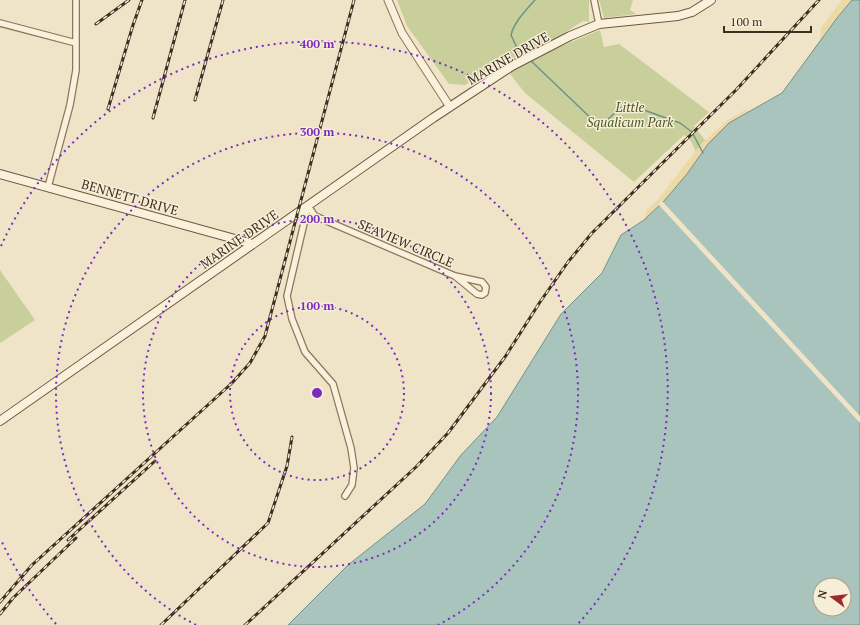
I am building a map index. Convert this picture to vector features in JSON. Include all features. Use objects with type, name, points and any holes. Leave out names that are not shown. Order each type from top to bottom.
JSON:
[{"type":"main road","name":"MARINE DRIVE","points":[[0,421],[450,107],[512,66],[570,36],[599,24],[678,16],[692,12],[711,0]]},
{"type":"main road","name":"BENNETT DRIVE","points":[[0,174],[253,244]]},
{"type":"street","points":[[48,187],[70,105],[76,70],[76,0]]},
{"type":"street","points":[[388,0],[402,33],[450,107]]},
{"type":"street","points":[[594,0],[599,24]]},
{"type":"street","points":[[0,22],[76,43]]},
{"type":"street","points":[[308,206],[287,296],[292,318],[305,352],[333,384],[351,448],[354,468],[352,485],[345,496]]},
{"type":"street","name":"SEAVIEW CIRCLE","points":[[308,206],[315,216],[455,276],[482,282],[486,287],[485,293],[482,295],[476,294],[455,276]]},
{"type":"green space","name":"Little Squalicum Park","points":[[397,0],[589,0],[589,22],[583,21],[552,41],[555,49],[600,30],[604,47],[619,44],[709,112],[694,126],[708,144],[697,154],[691,141],[684,135],[634,182],[525,93],[500,61],[465,85],[449,84],[407,26]]},
{"type":"green space","points":[[599,0],[633,0],[630,10],[636,14],[604,18]]},
{"type":"green space","points":[[0,270],[35,320],[0,343]]},
{"type":"sand","points":[[842,0],[856,0],[783,98],[644,220],[647,210],[656,202],[701,144],[729,119],[745,110],[752,111],[782,93],[820,40],[821,28]]},
{"type":"water","points":[[852,0],[860,0],[860,625],[288,625],[348,565],[425,504],[461,455],[497,417],[561,314],[602,273],[621,235],[644,220],[664,201],[687,174],[708,144],[729,123],[782,93]]},
{"type":"pier","points":[[662,201],[860,416],[860,423],[658,204]]},
{"type":"waterway","points":[[525,55],[517,48],[511,35],[524,12],[535,0]]},
{"type":"waterway","points":[[529,59],[596,123],[603,124],[620,108],[630,105],[680,123],[692,132],[703,153]]},
{"type":"railway","points":[[96,24],[129,0]]},
{"type":"railway","points":[[108,109],[142,0]]},
{"type":"railway","points":[[153,118],[185,0]]},
{"type":"railway","points":[[195,100],[223,0]]},
{"type":"railway","points":[[0,602],[32,565],[232,383],[250,363],[265,336],[354,0]]},
{"type":"railway","points":[[245,625],[416,467],[448,433],[505,357],[540,302],[568,262],[592,233],[736,90],[819,0]]},
{"type":"railway","points":[[161,625],[268,523],[287,466],[292,437]]},
{"type":"railway","points":[[68,540],[155,461]]},
{"type":"railway","points":[[0,614],[13,598],[76,538]]}]
